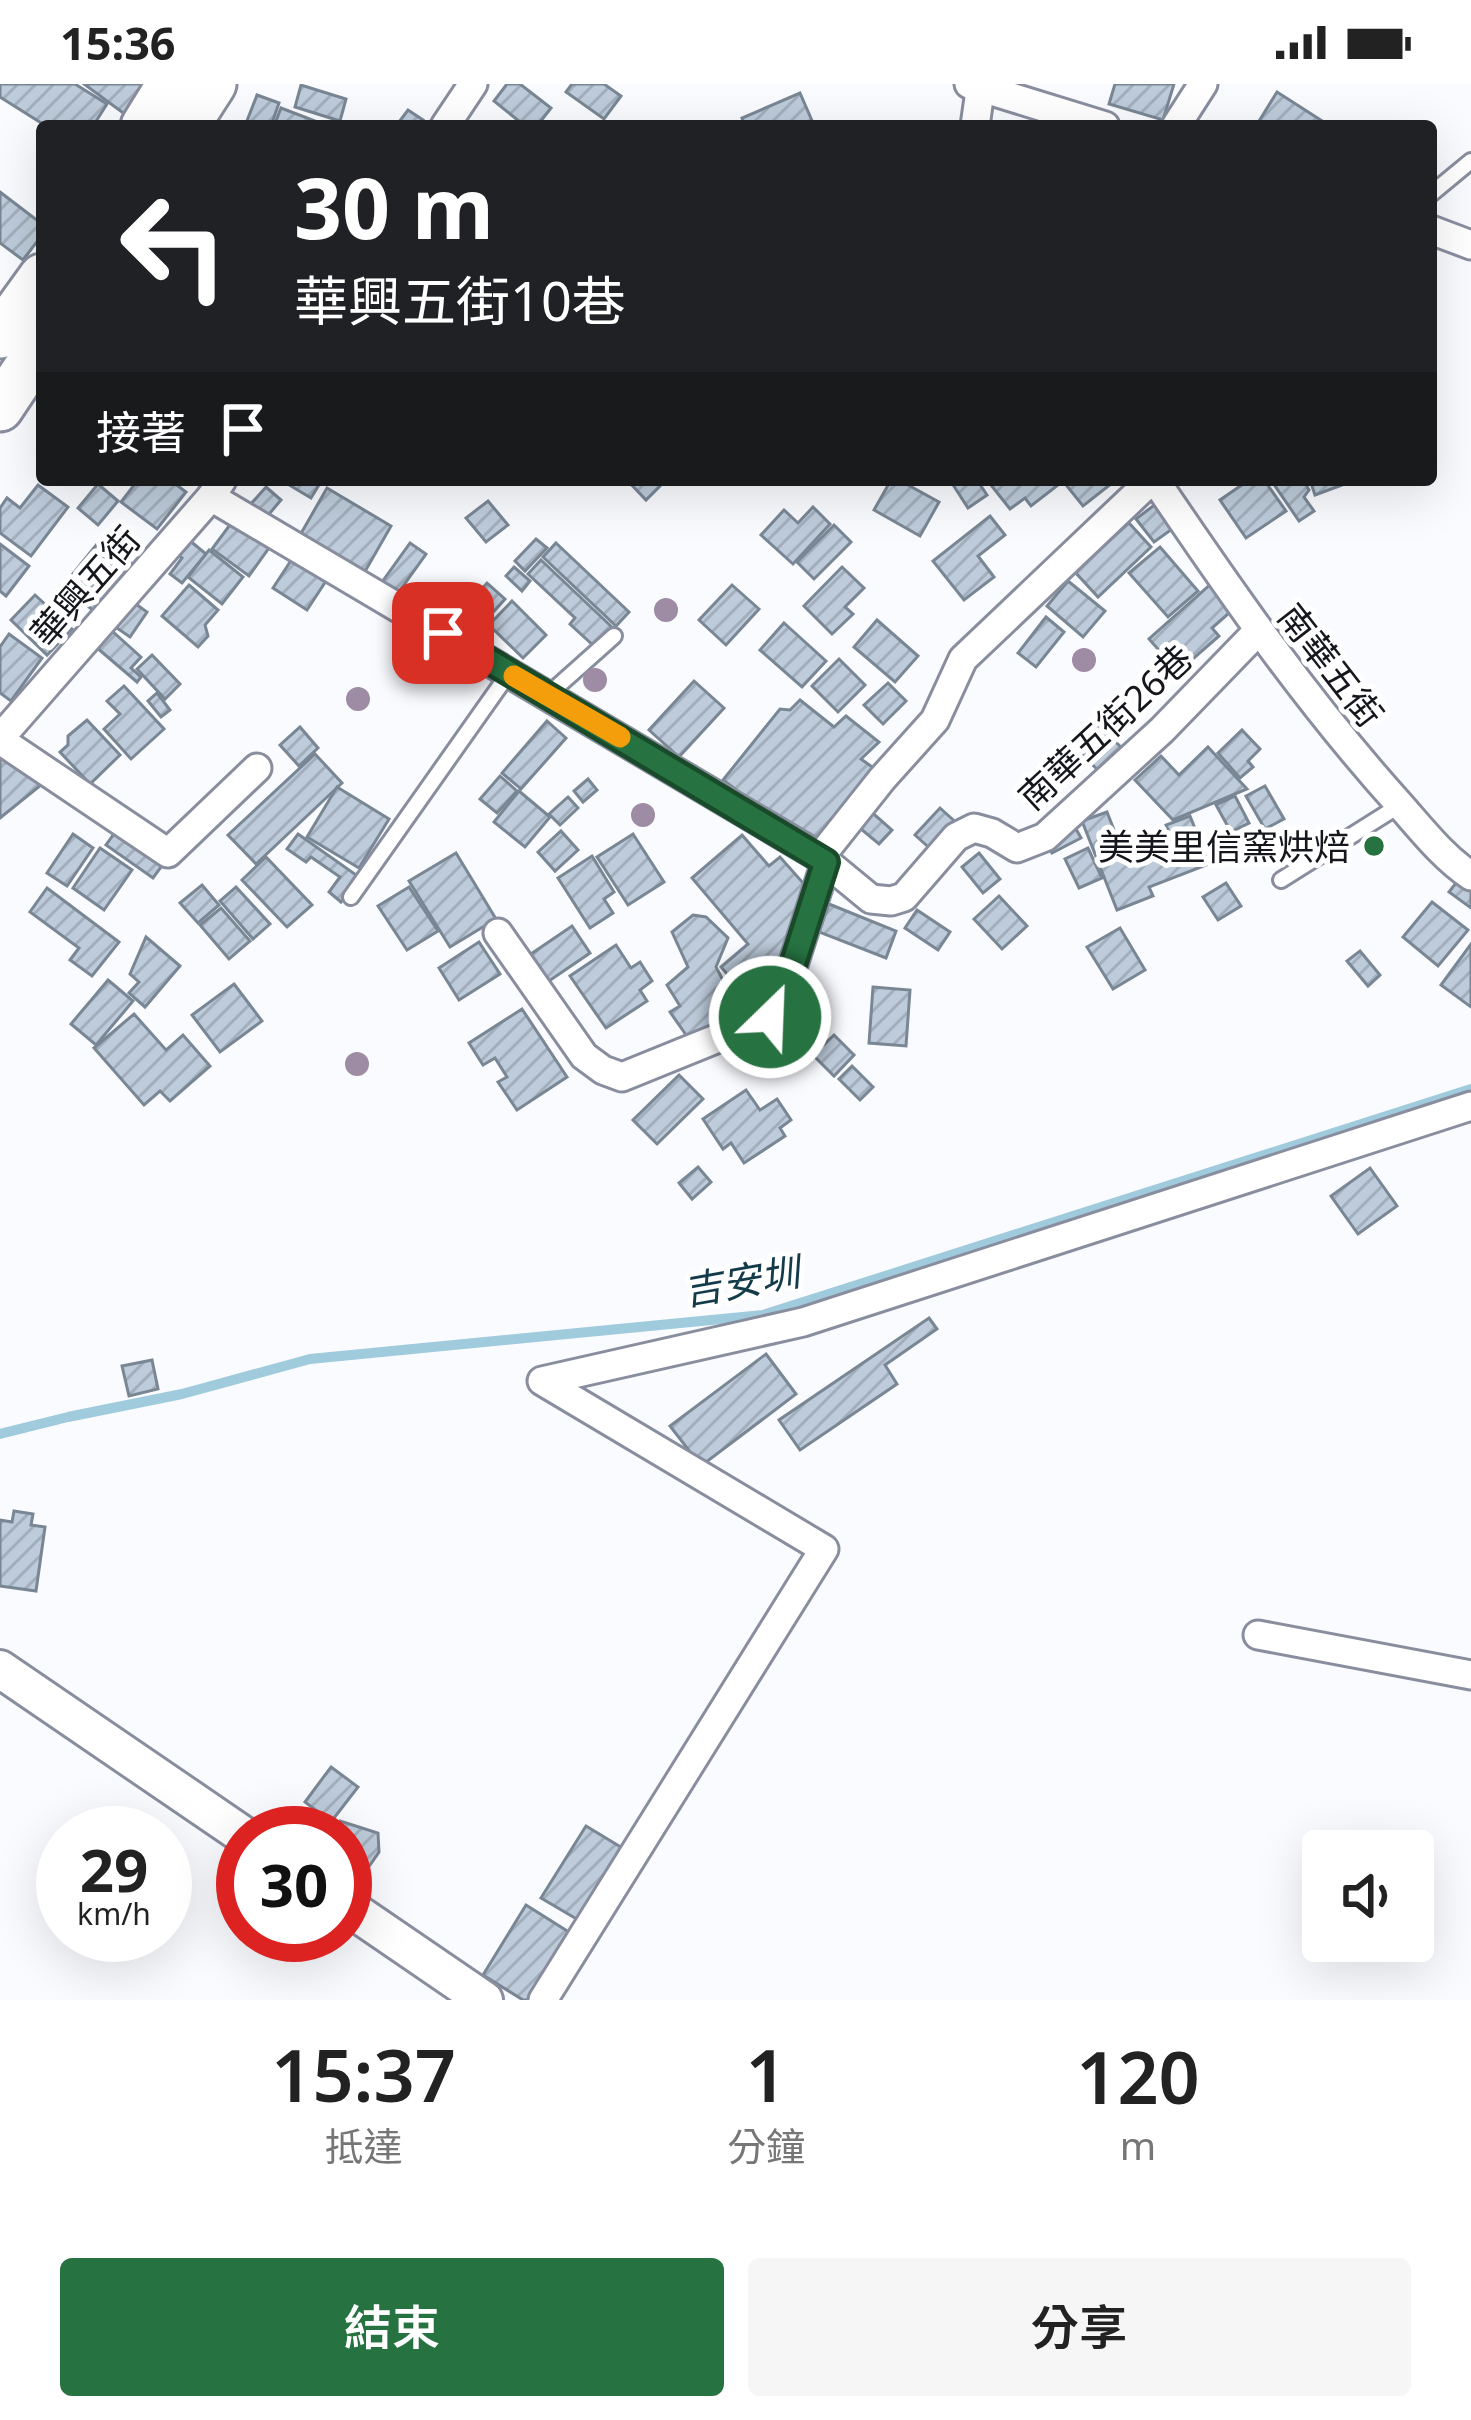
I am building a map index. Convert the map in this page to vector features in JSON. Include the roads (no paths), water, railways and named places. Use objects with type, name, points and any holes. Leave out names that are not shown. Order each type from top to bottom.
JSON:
[{"type":"main road","points":[[148,120],[170,84]]},
{"type":"main road","points":[[190,120],[213,84]]},
{"type":"main road","points":[[0,334],[36,285]]},
{"type":"main road","points":[[1,406],[36,354]]},
{"type":"street","points":[[449,120],[473,84]]},
{"type":"street","points":[[1180,120],[1203,84]]},
{"type":"street","points":[[975,120],[977,85],[1086,120]]},
{"type":"street","points":[[1437,232],[1471,244]]},
{"type":"street","points":[[498,933],[584,1056],[622,1077],[770,1017],[782,999],[823,860],[882,779],[934,720],[963,659],[1149,486]]},
{"type":"street","name":"南華五街","points":[[1159,486],[1258,631],[1372,775],[1432,843],[1471,876]]},
{"type":"street","points":[[217,489],[344,573],[823,860]]},
{"type":"street","name":"華興五街","points":[[0,739],[217,489]]},
{"type":"street","name":"南華五街26巷","points":[[823,860],[871,899],[891,901],[904,896],[956,837],[974,828],[1017,848],[1045,837],[1162,730],[1258,631]]},
{"type":"street","points":[[0,739],[168,853],[257,768]]},
{"type":"street","points":[[543,2000],[824,1550],[542,1381],[803,1322],[1471,1106]]},
{"type":"street","points":[[1258,1635],[1471,1676]]},
{"type":"street","points":[[0,1669],[216,1817]]},
{"type":"street","points":[[372,1923],[484,2000]]},
{"type":"lane","points":[[1437,189],[1471,160]]},
{"type":"lane","points":[[549,694],[614,636]]},
{"type":"lane","points":[[351,897],[509,673]]},
{"type":"lane","points":[[1281,880],[1400,806]]},
{"type":"waterway","name":"吉安圳","points":[[0,1434],[182,1394],[310,1359],[763,1315],[1471,1089]]},
{"type":"place","name":"美美里信窯烘焙","points":[[1374,846]]}]
